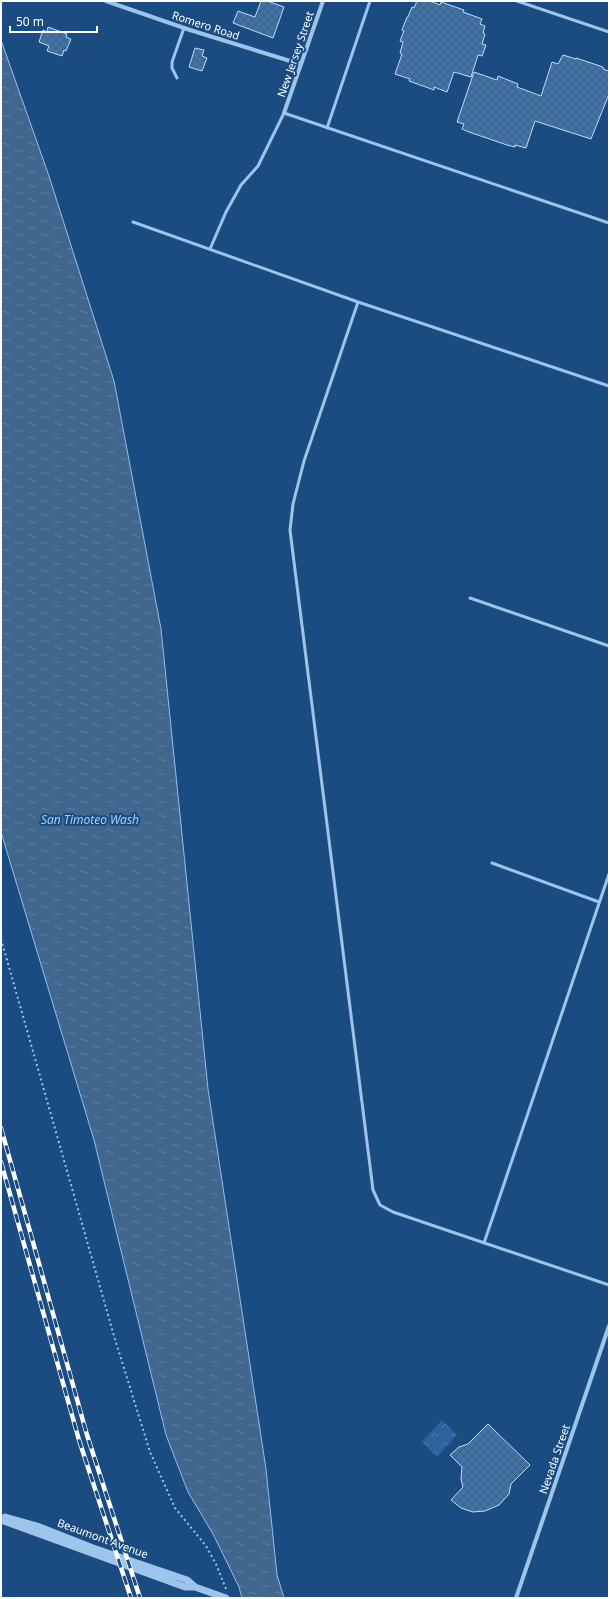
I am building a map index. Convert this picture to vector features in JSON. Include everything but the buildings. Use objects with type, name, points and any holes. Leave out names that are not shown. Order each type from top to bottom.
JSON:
[{"type":"street","name":"Romero Road","points":[[106,1],[184,28],[300,64]]},
{"type":"street","name":"New Jersey Street","points":[[284,113],[323,1]]},
{"type":"street","name":"Nevada Street","points":[[516,1598],[609,1326]]},
{"type":"street","name":"Beaumont Avenue","points":[[1,1516],[37,1526],[93,1548],[187,1580],[195,1587]]},
{"type":"street","name":"Beaumont Avenue","points":[[1,1520],[185,1587],[195,1587],[226,1594]]},
{"type":"lane","points":[[326,128],[370,1]]},
{"type":"lane","points":[[517,1],[609,32]]},
{"type":"lane","points":[[177,78],[172,68],[172,62],[184,28]]},
{"type":"lane","points":[[210,249],[226,212],[241,185],[258,166],[284,113],[609,223]]},
{"type":"lane","points":[[132,222],[358,302],[609,386]]},
{"type":"lane","points":[[358,302],[304,461],[293,504],[290,530],[373,1190],[380,1205],[393,1212],[609,1286]]},
{"type":"lane","points":[[470,598],[609,646]]},
{"type":"lane","points":[[492,863],[599,902]]},
{"type":"lane","points":[[484,1243],[609,874]]},
{"type":"path","points":[[1,939],[109,1321],[150,1452],[175,1508],[206,1546],[216,1564],[226,1594]]},
{"type":"green space","points":[[442,1420],[457,1435],[437,1457],[422,1442]]},
{"type":"water","name":"San Timoteo Wash","points":[[1,40],[49,176],[114,381],[161,629],[208,1089],[266,1469],[277,1575],[284,1598],[242,1598],[239,1587],[213,1534],[188,1492],[166,1435],[94,1140],[1,832]]},
{"type":"railway","points":[[1,1128],[87,1435],[140,1598]]},
{"type":"railway","points":[[1,1162],[79,1440],[131,1598]]}]
